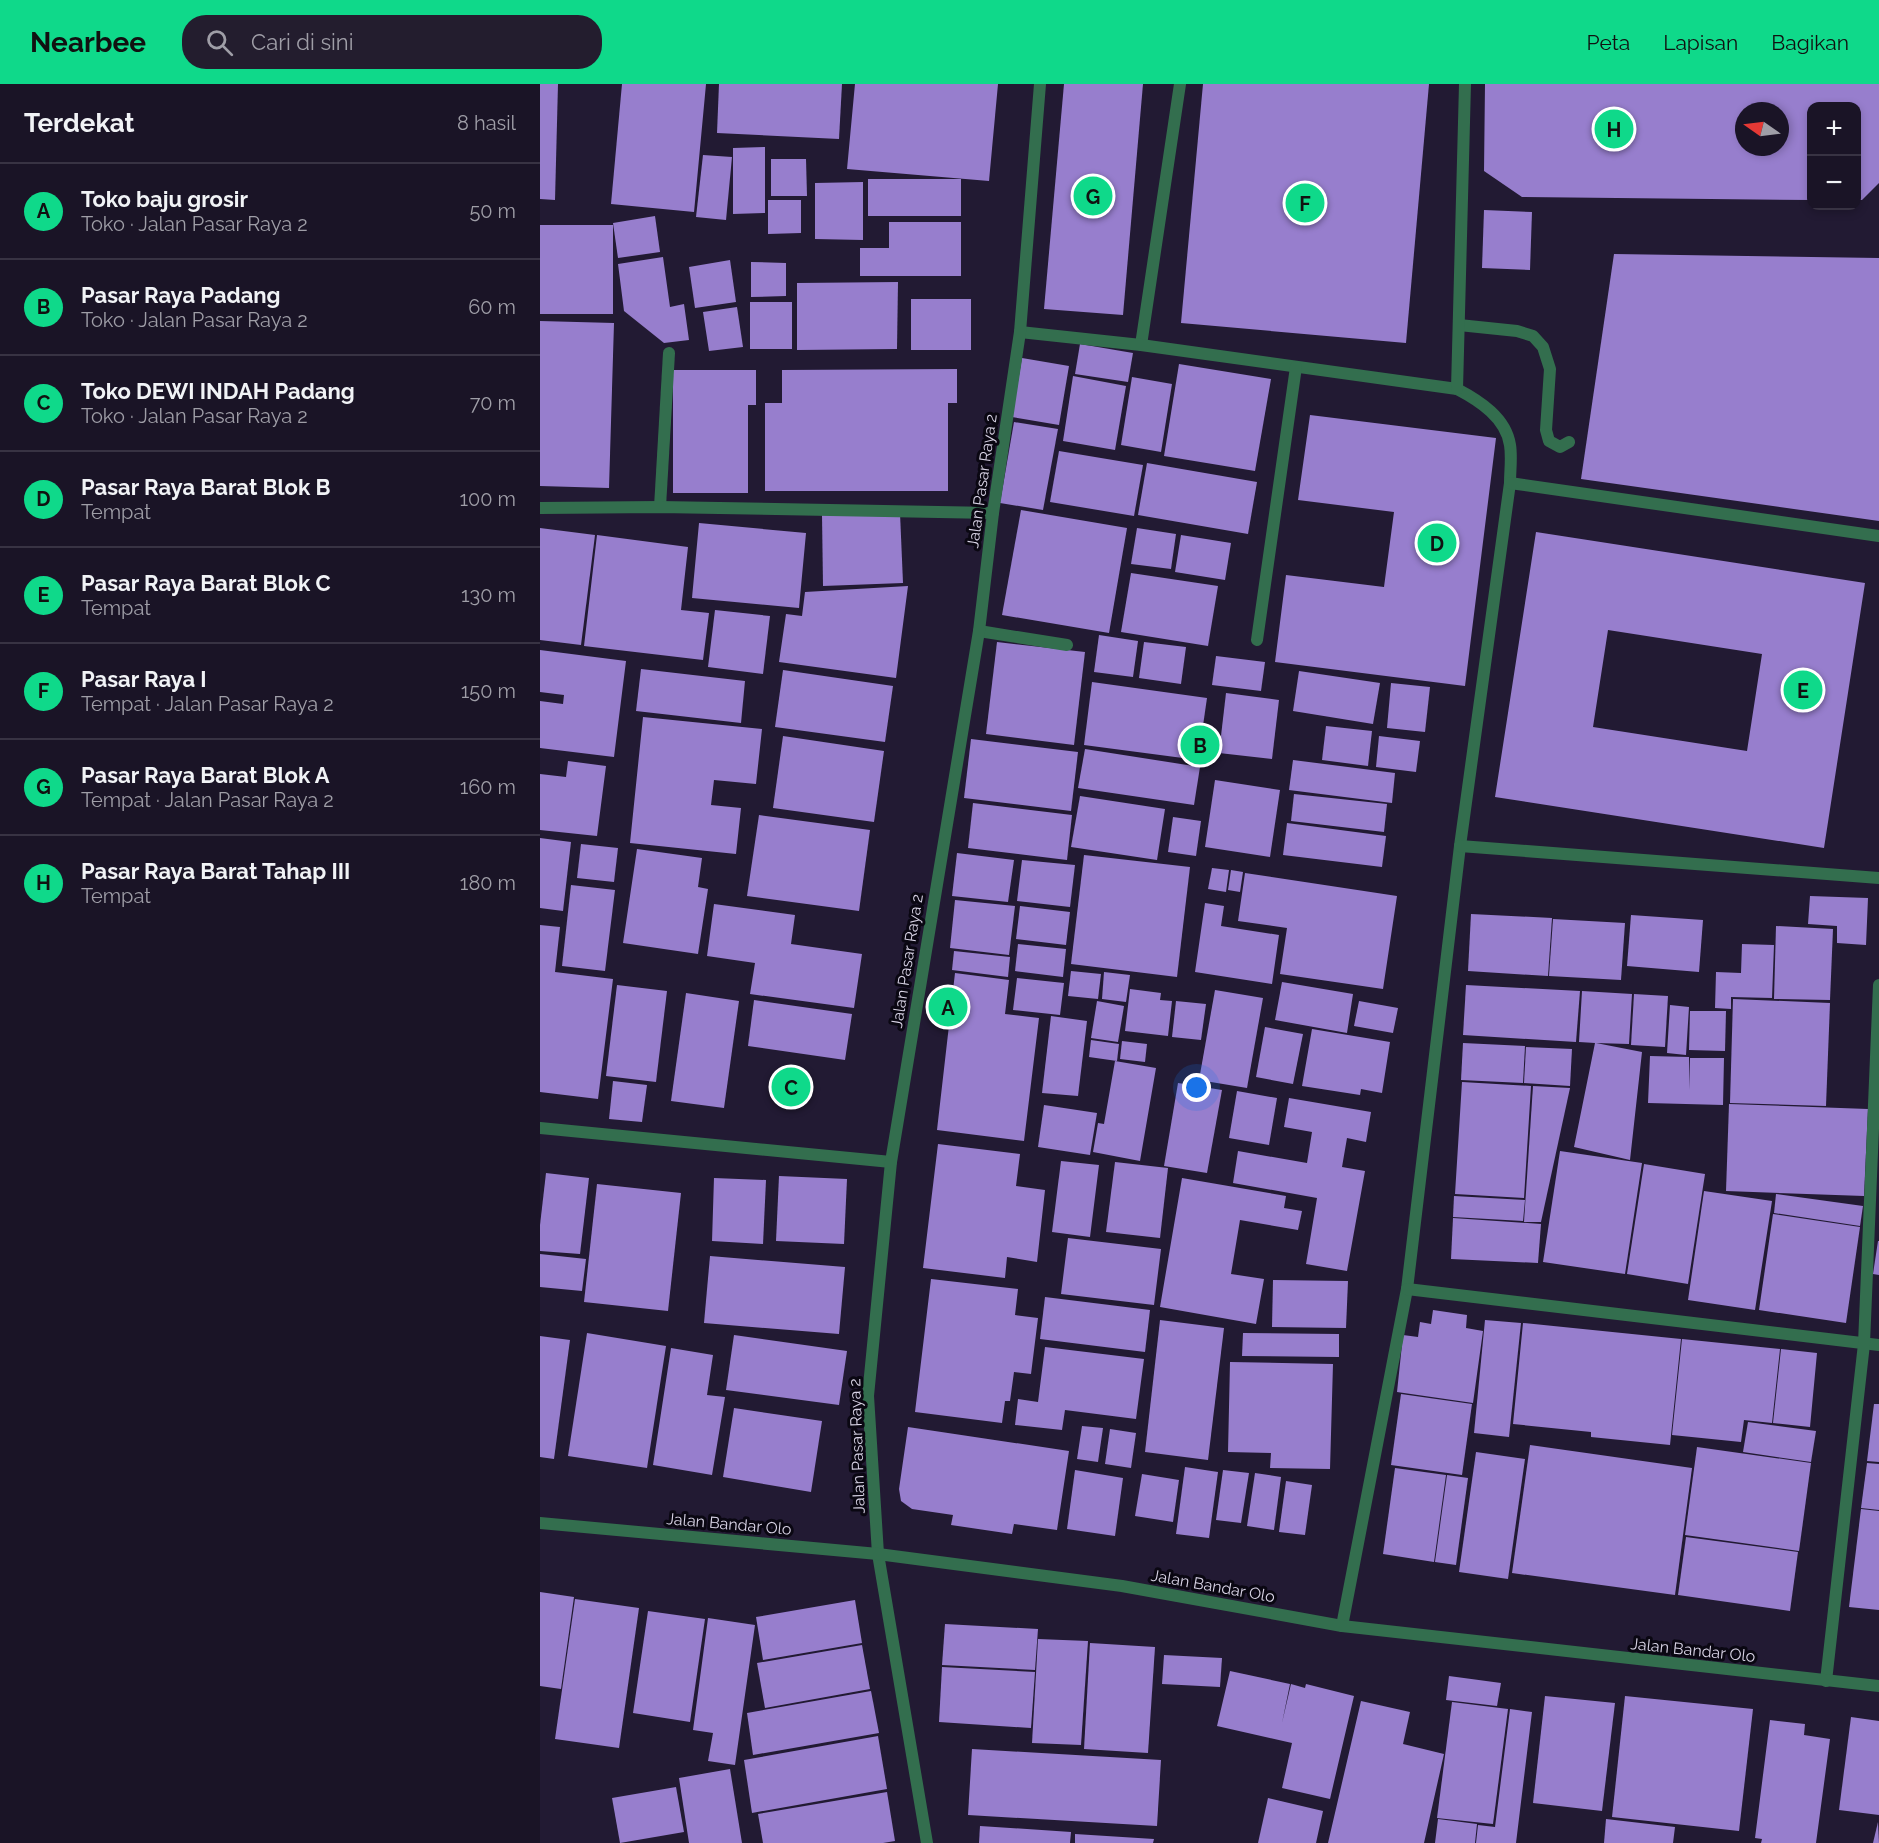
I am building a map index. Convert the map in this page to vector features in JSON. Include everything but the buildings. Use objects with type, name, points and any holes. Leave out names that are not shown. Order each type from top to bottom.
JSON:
[{"type":"street","name":"Jalan Pasar Raya 2","points":[[927,1843],[878,1554],[868,1396],[891,1162],[979,631],[993,513],[1020,332],[1040,84]]},
{"type":"street","points":[[1141,345],[1180,84]]},
{"type":"street","points":[[1457,389],[1465,84]]},
{"type":"street","points":[[1459,325],[1517,331],[1533,336],[1543,347],[1550,369],[1546,429],[1549,441],[1560,447],[1569,442]]},
{"type":"street","points":[[1020,332],[1141,345],[1457,389],[1478,400],[1502,422],[1510,444],[1510,483],[1460,846],[1407,1288],[1342,1626]]},
{"type":"street","points":[[660,507],[669,353]]},
{"type":"street","points":[[1257,640],[1296,367]]},
{"type":"street","points":[[1510,483],[1879,536]]},
{"type":"street","points":[[540,508],[660,507],[993,513]]},
{"type":"street","points":[[979,631],[1067,645]]},
{"type":"street","points":[[1460,846],[1879,878]]},
{"type":"street","points":[[1826,1681],[1864,1344],[1879,985]]},
{"type":"street","points":[[540,1128],[891,1162]]},
{"type":"street","points":[[1407,1288],[1879,1345]]},
{"type":"street","name":"Jalan Bandar Olo","points":[[540,1523],[878,1554],[1122,1586],[1342,1626],[1879,1686]]},
{"type":"place","name":"Pasar Raya Barat Tahap III","points":[[1614,129]]},
{"type":"place","name":"Pasar Raya Barat Blok A","points":[[1093,196]]},
{"type":"place","name":"Pasar Raya I","points":[[1305,203]]},
{"type":"place","name":"Pasar Raya Barat Blok B","points":[[1437,543]]},
{"type":"place","name":"Pasar Raya Barat Blok C","points":[[1803,690]]},
{"type":"place","name":"Pasar Raya Padang","points":[[1200,745]]},
{"type":"place","name":"Toko baju grosir","points":[[948,1007]]},
{"type":"place","name":"Toko DEWI INDAH Padang","points":[[791,1087]]}]
